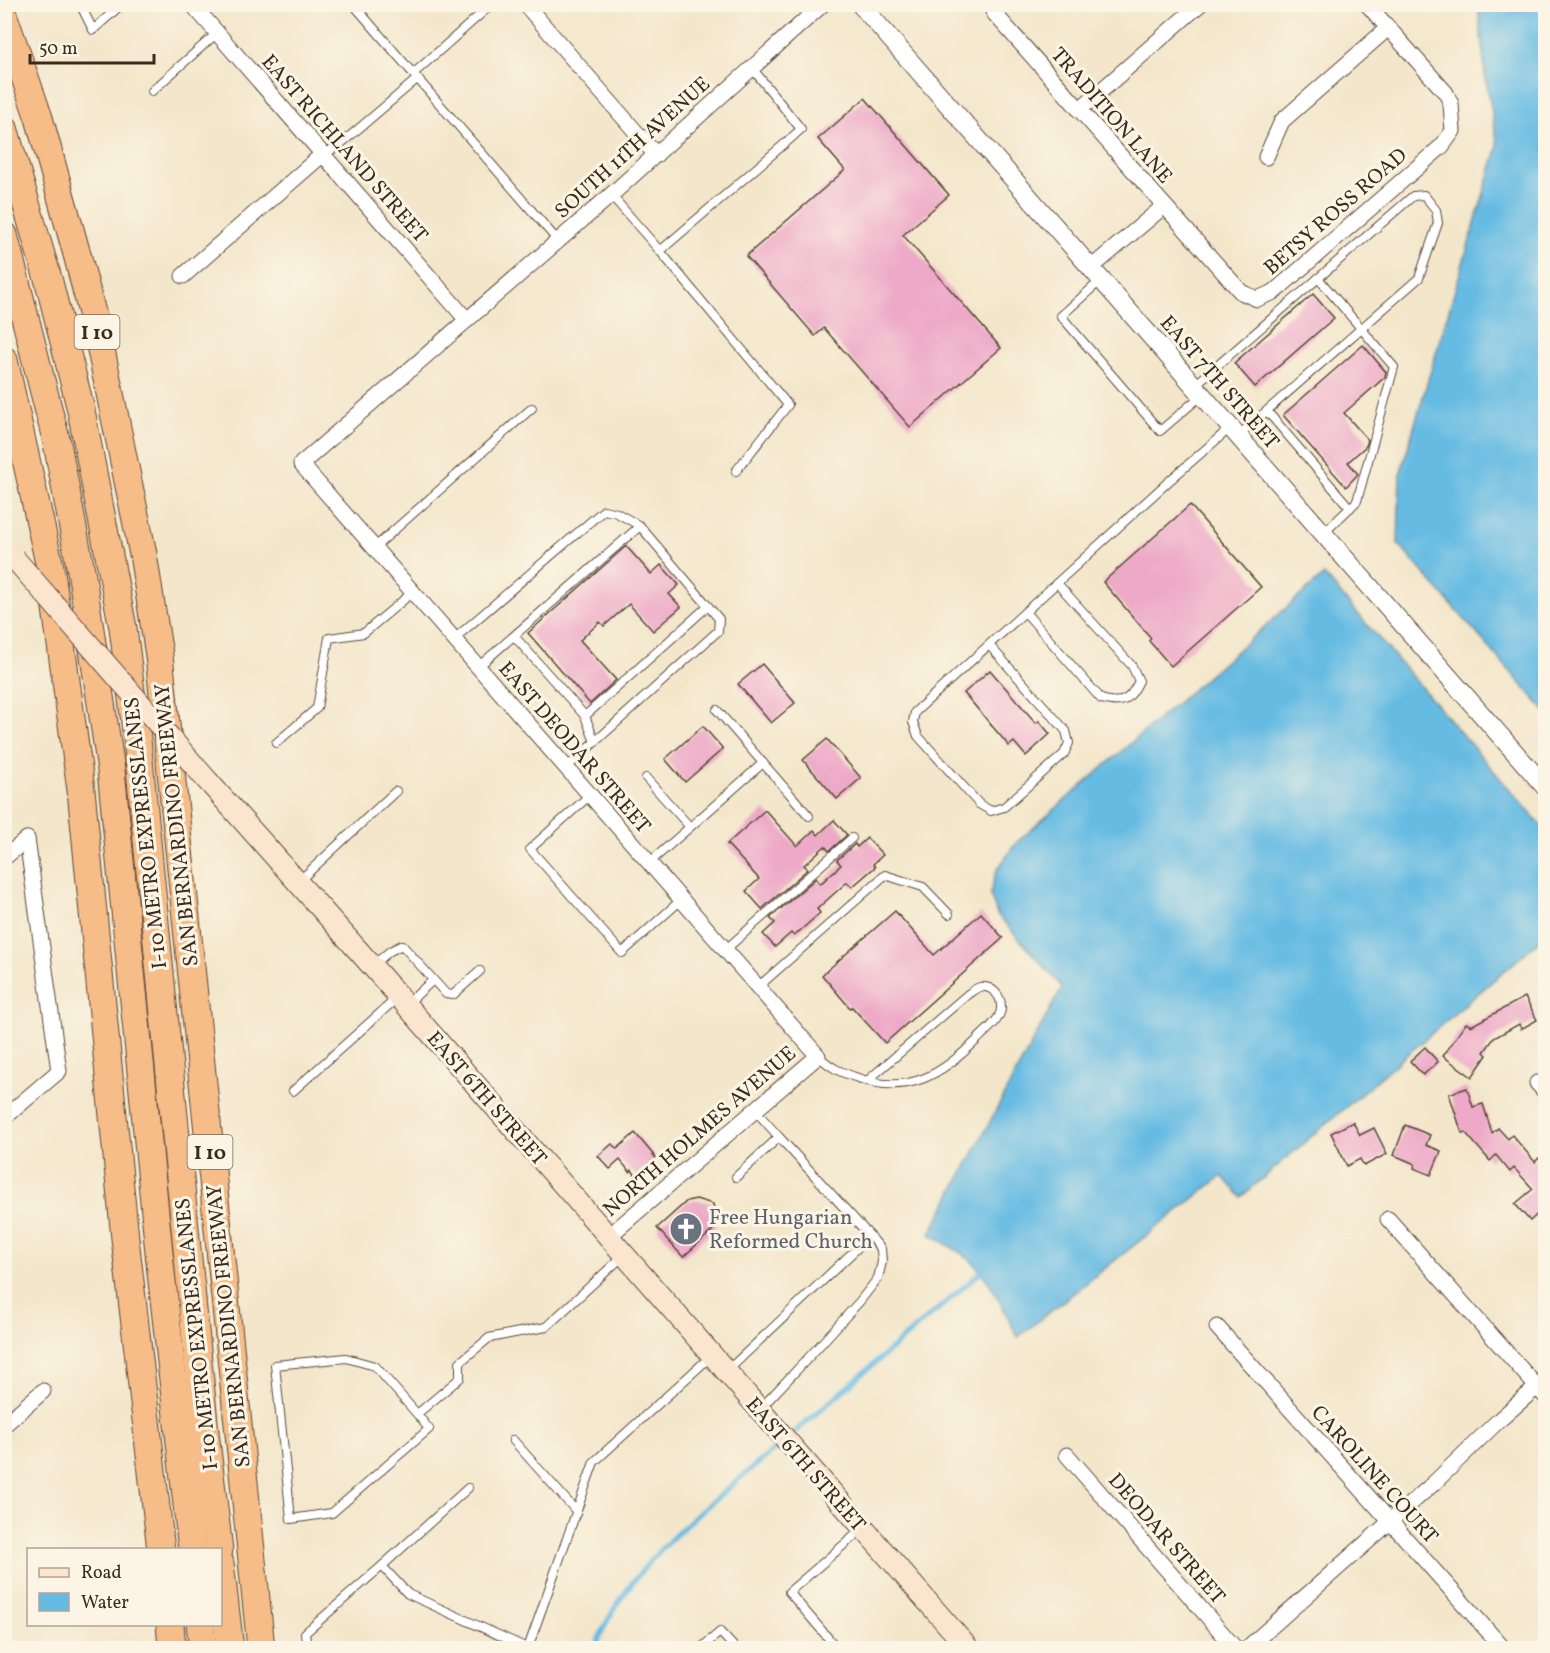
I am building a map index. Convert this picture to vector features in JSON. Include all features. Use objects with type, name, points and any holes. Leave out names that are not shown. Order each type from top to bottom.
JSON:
[{"type":"highway","name":"SAN BERNARDINO FREEWAY","points":[[4,17],[39,118],[78,258],[113,402],[143,554],[159,655],[261,1648]]},
{"type":"highway","name":"I-10 METRO EXPRESSLANES","points":[[4,128],[49,282],[74,383],[123,628],[219,1548]]},
{"type":"highway","name":"I-10 METRO EXPRESSLANES","points":[[4,235],[59,454],[82,576],[111,770],[190,1537]]},
{"type":"highway","points":[[4,360],[51,572],[81,790],[125,1239],[161,1548]]},
{"type":"highway","points":[[74,383],[143,554]]},
{"type":"highway","points":[[125,1239],[190,1537]]},
{"type":"highway","points":[[222,1580],[230,1648]]},
{"type":"highway","points":[[170,1626],[172,1648]]},
{"type":"highway","points":[[200,1626],[203,1648]]},
{"type":"main road","name":"EAST 6TH STREET","points":[[9,553],[968,1648]]},
{"type":"street","name":"EAST RICHLAND STREET","points":[[192,4],[467,320]]},
{"type":"street","points":[[525,4],[656,155]]},
{"type":"street","name":"SOUTH 11TH AVENUE","points":[[302,464],[611,195],[823,4]]},
{"type":"street","name":"EAST 7TH STREET","points":[[860,4],[1545,788]]},
{"type":"street","name":"TRADITION LANE","points":[[990,4],[994,13],[1164,206],[1096,274]]},
{"type":"street","points":[[1079,110],[1200,4]]},
{"type":"street","points":[[1266,157],[1282,121],[1388,28],[1367,4]]},
{"type":"street","name":"BETSY ROSS ROAD","points":[[1164,206],[1241,292],[1257,299],[1274,292],[1442,146],[1453,131],[1454,120],[1446,93],[1388,28]]},
{"type":"street","points":[[183,276],[323,154]]},
{"type":"street","name":"EAST DEODAR STREET","points":[[302,464],[818,1056]]},
{"type":"street","points":[[4,858],[27,839],[59,1071],[4,1118]]},
{"type":"street","name":"NORTH HOLMES AVENUE","points":[[608,1237],[818,1056]]},
{"type":"street","points":[[1247,1648],[1542,1388],[1388,1219]]},
{"type":"street","name":"CAROLINE COURT","points":[[1217,1327],[1503,1648]]},
{"type":"street","points":[[4,1425],[43,1391]]},
{"type":"street","name":"DEODAR STREET","points":[[1067,1455],[1235,1648]]},
{"type":"lane","points":[[82,8],[93,30],[122,4]]},
{"type":"lane","points":[[353,4],[558,241]]},
{"type":"lane","points":[[323,154],[337,147],[492,4]]},
{"type":"lane","points":[[152,91],[217,33]]},
{"type":"lane","points":[[660,251],[801,129],[752,68]]},
{"type":"lane","points":[[611,195],[788,405],[736,471]]},
{"type":"lane","points":[[989,645],[1066,731],[1069,743],[1064,754],[1022,792],[1004,807],[991,811],[979,804],[918,736],[913,722],[915,712],[1168,481],[1234,432],[1267,411],[1419,278],[1438,223],[1436,210],[1424,195],[1413,196],[1318,278],[1198,390],[1160,431],[1061,316],[1096,274]]},
{"type":"lane","points":[[1318,278],[1394,368],[1358,501],[1323,534]]},
{"type":"lane","points":[[374,548],[532,408]]},
{"type":"lane","points":[[1267,411],[1350,508]]},
{"type":"lane","points":[[454,639],[604,510],[617,513],[640,526],[719,619],[718,632],[566,768]]},
{"type":"lane","points":[[478,667],[640,526]]},
{"type":"lane","points":[[1025,612],[1101,699],[1113,702],[1123,701],[1132,694],[1139,681],[1132,666],[1057,583]]},
{"type":"lane","points":[[276,743],[317,708],[329,638],[364,633],[412,592]]},
{"type":"lane","points":[[585,716],[708,606]]},
{"type":"lane","points":[[515,637],[585,716],[595,742]]},
{"type":"lane","points":[[717,710],[809,816]]},
{"type":"lane","points":[[649,863],[763,763]]},
{"type":"lane","points":[[646,778],[690,827]]},
{"type":"lane","points":[[297,883],[396,791]]},
{"type":"lane","points":[[590,795],[530,849],[622,953],[681,900]]},
{"type":"lane","points":[[725,950],[852,838]]},
{"type":"lane","points":[[758,987],[885,875],[923,886],[949,914]]},
{"type":"lane","points":[[372,966],[390,951],[402,945],[446,994],[453,995],[480,971]]},
{"type":"lane","points":[[293,1091],[402,1001],[433,980]]},
{"type":"lane","points":[[818,1056],[832,1069],[867,1081],[899,1085],[935,1074],[958,1059],[997,1020],[1002,1007],[998,994],[989,988],[979,987],[968,994],[867,1081]]},
{"type":"lane","points":[[755,1110],[882,1249],[878,1278],[762,1414]]},
{"type":"lane","points":[[736,1177],[779,1137]]},
{"type":"lane","points":[[726,1373],[870,1236]]},
{"type":"lane","points":[[417,1414],[460,1378],[460,1362],[489,1338],[546,1327],[624,1255]]},
{"type":"lane","points":[[382,1566],[408,1594],[528,1648],[594,1462],[711,1356]]},
{"type":"lane","points":[[346,1358],[375,1366],[417,1414],[429,1429],[332,1513],[291,1519],[275,1365],[346,1358]]},
{"type":"lane","points":[[513,1440],[577,1512]]},
{"type":"lane","points":[[307,1648],[305,1633],[468,1488]]},
{"type":"lane","points":[[835,1646],[789,1592],[862,1529]]},
{"type":"lane","points":[[701,1648],[720,1632],[735,1648]]},
{"type":"water","points":[[1478,5],[1545,5],[1545,711],[1398,544],[1400,474],[1498,146],[1485,74]]},
{"type":"water","points":[[1324,575],[1545,830],[1545,936],[1241,1197],[1222,1176],[1018,1337],[997,1296],[978,1268],[961,1253],[930,1234],[1062,987],[997,914],[990,894],[997,870],[1016,843]]},
{"type":"building","points":[[865,98],[949,195],[903,235],[1001,348],[910,427],[824,328],[815,336],[746,256],[845,170],[818,139]]},
{"type":"building","points":[[1313,294],[1334,318],[1255,387],[1234,363]]},
{"type":"building","points":[[1363,345],[1386,372],[1385,377],[1344,413],[1368,440],[1366,446],[1348,462],[1358,474],[1346,487],[1283,415]]},
{"type":"building","points":[[1190,505],[1261,587],[1171,666],[1149,641],[1151,638],[1103,582]]},
{"type":"building","points":[[626,546],[651,574],[661,565],[679,585],[669,594],[681,607],[653,631],[629,604],[604,626],[600,622],[580,640],[616,680],[590,704],[528,633]]},
{"type":"building","points":[[762,664],[795,703],[771,723],[738,684]]},
{"type":"building","points":[[990,670],[1036,723],[1039,721],[1050,734],[1026,756],[1014,742],[1009,746],[964,693]]},
{"type":"building","points":[[703,726],[723,749],[685,782],[665,759]]},
{"type":"building","points":[[827,739],[861,778],[837,799],[803,760]]},
{"type":"building","points":[[765,810],[797,846],[814,830],[818,835],[834,820],[847,835],[829,851],[825,846],[804,865],[808,869],[762,909],[746,891],[759,879],[727,844]]},
{"type":"building","points":[[867,838],[883,855],[873,864],[875,867],[852,887],[847,882],[817,909],[820,913],[794,936],[791,933],[775,947],[763,934],[775,923],[770,918],[816,878],[820,884],[841,865],[837,860],[855,844],[857,847]]},
{"type":"building","points":[[895,911],[934,955],[981,913],[1003,938],[885,1043],[852,1007],[850,1008],[822,975]]},
{"type":"building","points":[[1525,997],[1537,1020],[1521,1029],[1519,1024],[1494,1038],[1484,1052],[1487,1055],[1472,1077],[1443,1056],[1466,1023],[1471,1026]]},
{"type":"building","points":[[1425,1047],[1438,1062],[1423,1075],[1410,1061]]},
{"type":"building","points":[[1467,1088],[1473,1107],[1483,1104],[1492,1133],[1498,1128],[1508,1139],[1512,1135],[1535,1162],[1539,1158],[1545,1166],[1545,1207],[1530,1221],[1515,1204],[1533,1189],[1514,1168],[1510,1172],[1496,1155],[1490,1161],[1465,1132],[1462,1133],[1449,1094]]},
{"type":"building","points":[[1353,1122],[1360,1135],[1374,1128],[1387,1154],[1364,1166],[1360,1159],[1347,1166],[1331,1133]]},
{"type":"building","points":[[1405,1125],[1430,1135],[1426,1145],[1441,1151],[1431,1175],[1414,1168],[1415,1164],[1394,1155]]},
{"type":"building","points":[[635,1133],[656,1158],[636,1176],[620,1160],[610,1169],[598,1156],[612,1144],[617,1149]]},
{"type":"building","name":"Free Hungarian Reformed Church","points":[[696,1199],[713,1204],[717,1223],[712,1231],[683,1257],[657,1228],[687,1201]]},
{"type":"waterway","points":[[789,1437],[981,1272]]},
{"type":"waterway","points":[[595,1648],[610,1617],[651,1560],[675,1535],[782,1443]]},
{"type":"place","name":"Free Hungarian Reformed Church","points":[[686,1229]]}]
